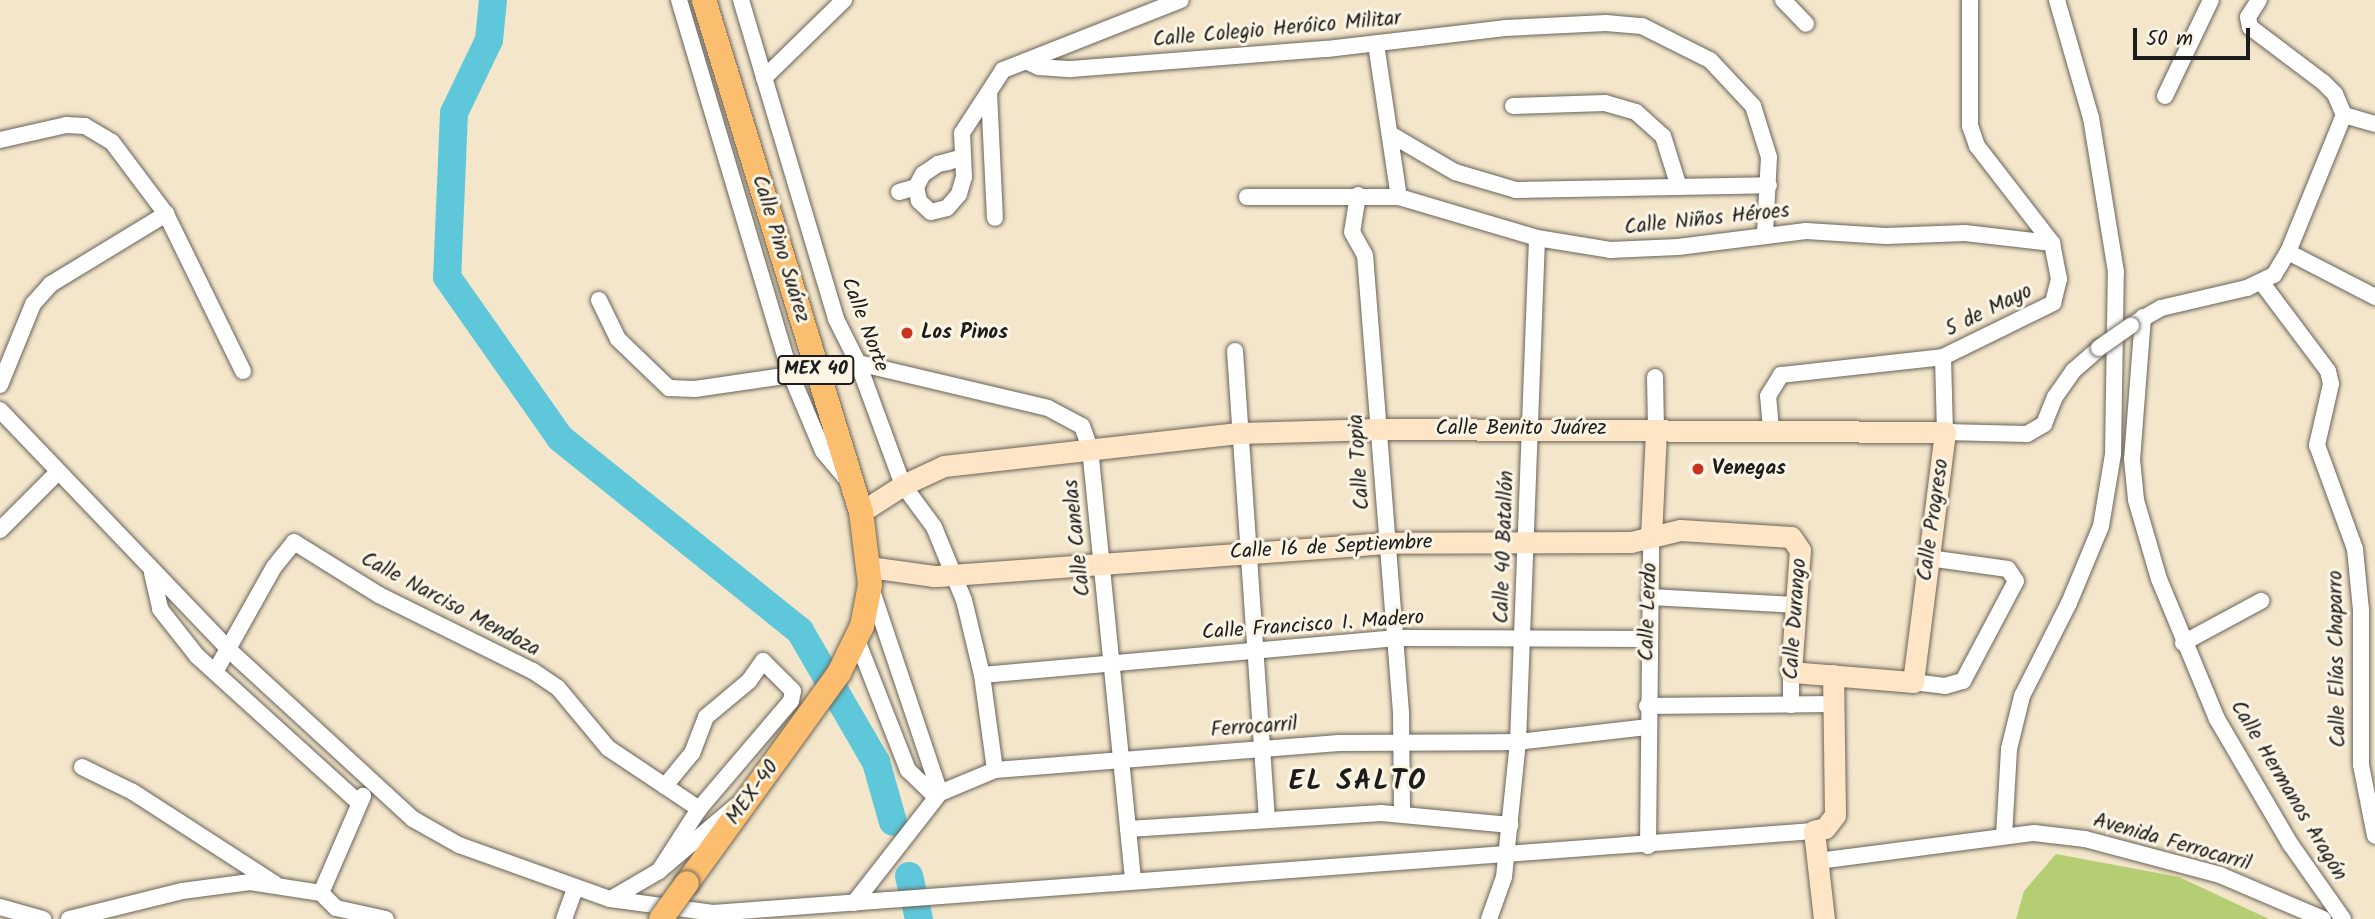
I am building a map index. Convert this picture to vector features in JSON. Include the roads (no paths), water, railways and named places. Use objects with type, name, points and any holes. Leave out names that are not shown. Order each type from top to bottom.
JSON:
[{"type":"main road","name":"Calle Pino Suárez","points":[[704,0],[861,512],[869,576],[857,640]]},
{"type":"main road","name":"MEX-40","points":[[661,919],[820,702],[857,640]]},
{"type":"street","points":[[679,0],[791,375],[823,451],[853,487]]},
{"type":"street","name":"Calle Norte","points":[[741,0],[836,319],[858,362],[903,485],[934,527],[955,574]]},
{"type":"street","points":[[764,78],[844,0]]},
{"type":"street","points":[[960,159],[938,164],[923,174],[916,187],[919,201],[931,212],[947,208],[959,194],[964,177],[960,159],[966,123],[1003,70],[1181,0]]},
{"type":"street","points":[[1783,0],[1807,24]]},
{"type":"street","points":[[1970,0],[1970,126],[1977,146],[2052,243]]},
{"type":"street","points":[[2004,836],[2009,749],[2022,696],[2070,603],[2101,526],[2113,454],[2116,272],[2091,118],[2057,0]]},
{"type":"street","points":[[2165,96],[2211,0]]},
{"type":"street","points":[[2259,0],[2248,17],[2255,33],[2335,94],[2344,115],[2288,252],[2274,275],[2262,283]]},
{"type":"street","name":"Calle Colegio Heróico Militar","points":[[1026,61],[1039,68],[1071,69],[1376,44],[1505,28],[1606,23],[1660,31],[1710,60],[1753,106],[1769,157],[1765,233]]},
{"type":"street","points":[[1376,44],[1399,197]]},
{"type":"street","points":[[989,92],[995,218]]},
{"type":"street","points":[[1513,106],[1605,103],[1636,112],[1663,136],[1679,187]]},
{"type":"street","points":[[2344,115],[2375,124]]},
{"type":"street","points":[[0,140],[66,125],[99,132],[112,142],[166,214],[243,371]]},
{"type":"street","points":[[1390,134],[1455,172],[1496,186],[1536,190],[1769,185]]},
{"type":"street","points":[[899,192],[916,187]]},
{"type":"street","name":"Calle Topia","points":[[1357,195],[1352,232],[1365,255],[1403,743],[1402,813]]},
{"type":"street","name":"Calle Niños Héroes","points":[[1247,197],[1399,197],[1537,238],[1585,248],[1648,250],[1765,233],[1965,233],[2052,243]]},
{"type":"street","points":[[0,385],[33,304],[51,284],[166,214]]},
{"type":"street","name":"Calle 40 Batallón","points":[[1489,919],[1507,856],[1518,742],[1528,541],[1537,238]]},
{"type":"street","name":"5 de Mayo","points":[[1944,357],[2053,303],[2059,279],[2052,243]]},
{"type":"street","points":[[2288,252],[2375,297]]},
{"type":"street","name":"Calle Benito Juárez","points":[[861,512],[903,485],[944,466],[1240,433],[1379,429],[1771,429],[2026,434],[2045,424],[2073,371],[2099,348],[2137,322],[2161,308],[2262,283]]},
{"type":"street","name":"Calle Elías Chaparro","points":[[2262,283],[2328,371],[2328,402],[2317,445],[2355,549],[2361,610],[2361,765],[2375,836]]},
{"type":"street","points":[[599,300],[618,339],[668,388],[695,389],[791,375]]},
{"type":"street","name":"Calle Hermanos Aragón","points":[[2137,322],[2132,458],[2137,500],[2183,643],[2250,776],[2343,919]]},
{"type":"street","points":[[1235,351],[1267,819]]},
{"type":"street","points":[[1771,429],[1768,396],[1771,385],[1793,372],[1944,357]]},
{"type":"street","name":"Calle Progreso","points":[[1913,681],[1945,432],[1944,357]]},
{"type":"street","name":"Calle Canelas","points":[[858,362],[1055,411],[1082,426],[1090,448],[1133,881]]},
{"type":"street","name":"Calle Lerdo","points":[[1648,846],[1648,639],[1656,430],[1655,377]]},
{"type":"street","points":[[0,410],[152,573],[228,649],[413,820],[443,838],[610,899],[672,911],[761,914],[854,902],[1648,846],[1814,831],[1824,919]]},
{"type":"street","points":[[0,530],[58,472]]},
{"type":"street","name":"Calle 16 de Septiembre","points":[[869,576],[955,574],[1387,543],[1631,542],[1680,530],[1791,537]]},
{"type":"street","name":"Calle Durango","points":[[1791,537],[1800,543],[1791,705]]},
{"type":"street","name":"Calle Narciso Mendoza","points":[[215,672],[274,567],[294,542],[379,595],[533,671],[558,688],[608,748],[699,809]]},
{"type":"street","points":[[1791,672],[1954,686],[1970,673],[2014,587],[2014,573],[1929,558]]},
{"type":"street","points":[[152,573],[153,591],[168,624],[215,672],[359,803]]},
{"type":"street","points":[[955,574],[982,675],[995,770]]},
{"type":"street","points":[[857,640],[908,770],[930,792],[940,793],[869,576]]},
{"type":"street","points":[[1649,597],[1796,605]]},
{"type":"street","points":[[2183,643],[2261,601]]},
{"type":"street","name":"Calle Francisco I. Madero","points":[[982,675],[1394,638],[1648,639]]},
{"type":"street","points":[[659,872],[699,809],[791,701],[793,691],[763,661],[749,681],[706,717],[692,753],[665,786]]},
{"type":"street","name":"Calle Durango","points":[[1814,831],[1825,828],[1835,815],[1833,675]]},
{"type":"street","points":[[1647,706],[1834,704]]},
{"type":"street","points":[[275,728],[291,708]]},
{"type":"street","name":"Ferrocarril","points":[[854,902],[940,793],[995,770],[1261,749],[1403,743],[1518,742],[1647,727]]},
{"type":"street","points":[[82,767],[133,792],[277,885]]},
{"type":"street","points":[[321,893],[369,780]]},
{"type":"street","points":[[610,899],[659,872],[722,816],[747,800]]},
{"type":"street","points":[[1128,829],[1402,813],[1510,825]]},
{"type":"street","name":"Avenida Ferrocarril","points":[[1818,861],[2034,833],[2085,839],[2146,853],[2220,875],[2323,919]]},
{"type":"street","points":[[69,919],[206,886],[277,885],[321,893],[336,908],[386,919]]},
{"type":"street","points":[[564,919],[575,888]]},
{"type":"street","points":[[0,907],[43,919]]},
{"type":"waterway","points":[[493,0],[489,40],[454,113],[447,277],[560,438],[800,631],[876,762],[893,822]]},
{"type":"waterway","points":[[909,876],[919,919]]},
{"type":"place","name":"Los Pinos","points":[[907,333]]},
{"type":"place","name":"Venegas","points":[[1698,469]]},
{"type":"district","name":"EL SALTO","points":[[1358,782]]}]
